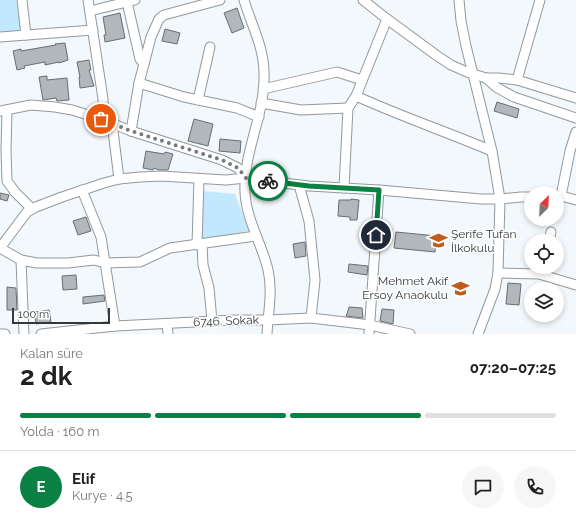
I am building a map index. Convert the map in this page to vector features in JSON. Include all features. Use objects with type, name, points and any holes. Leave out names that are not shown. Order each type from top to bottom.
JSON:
[{"type":"street","points":[[22,0],[26,35]]},
{"type":"street","points":[[88,0],[103,99],[101,119]]},
{"type":"street","points":[[131,131],[139,83],[151,37],[159,19],[164,14],[184,4],[220,0]]},
{"type":"street","points":[[244,0],[262,53],[264,73],[259,117],[248,154],[245,191],[246,204],[268,272],[270,295],[267,334]]},
{"type":"street","points":[[363,0],[451,65],[486,78],[517,80],[576,98]]},
{"type":"street","points":[[459,0],[461,21],[492,151],[500,198],[500,235],[496,289],[478,334]]},
{"type":"street","points":[[517,80],[540,0]]},
{"type":"street","points":[[90,10],[131,1],[140,59],[144,64]]},
{"type":"street","points":[[344,188],[348,108],[356,96],[387,19]]},
{"type":"street","points":[[0,37],[93,30]]},
{"type":"street","points":[[198,100],[210,47]]},
{"type":"street","points":[[263,89],[337,72],[362,80]]},
{"type":"street","points":[[486,78],[496,87],[514,97],[576,118]]},
{"type":"street","points":[[139,83],[184,98],[236,108],[259,117]]},
{"type":"street","points":[[356,96],[492,151]]},
{"type":"street","points":[[261,103],[301,110],[348,108]]},
{"type":"street","points":[[32,209],[6,181],[4,110],[31,105],[72,110],[101,119],[131,131],[222,160],[238,168],[246,178]]},
{"type":"street","points":[[112,123],[119,179]]},
{"type":"street","points":[[561,186],[576,132]]},
{"type":"street","points":[[256,236],[170,248],[140,262],[105,263],[94,260],[68,263],[37,263],[21,260],[0,248],[27,212],[32,209],[82,190],[119,179],[161,176],[226,180],[246,178],[299,185],[480,198],[524,197]]},
{"type":"street","points":[[199,179],[200,244],[203,265],[209,288],[212,321]]},
{"type":"street","points":[[299,185],[309,221],[315,280],[311,318]]},
{"type":"street","points":[[82,190],[101,237],[115,326]]},
{"type":"street","points":[[369,329],[379,190]]},
{"type":"street","points":[[564,197],[576,200]]},
{"type":"street","points":[[21,260],[24,334]]},
{"type":"street","points":[[498,274],[524,272]]},
{"type":"street","points":[[548,274],[576,285]]},
{"type":"street","name":"6746. Sokak","points":[[41,334],[115,326],[311,318],[369,329],[410,334]]},
{"type":"street","points":[[167,324],[168,334]]},
{"type":"street","points":[[0,334],[5,334]]},
{"type":"shaded area","points":[[0,0],[16,0],[21,29],[18,31],[0,33]]},
{"type":"shaded area","points":[[203,191],[235,194],[249,231],[201,240]]},
{"type":"building","points":[[237,8],[244,28],[232,33],[224,13]]},
{"type":"building","points":[[120,13],[125,38],[105,42],[104,35],[106,35],[103,17]]},
{"type":"building","points":[[165,29],[180,33],[177,44],[162,41]]},
{"type":"building","points":[[65,43],[68,60],[45,65],[45,62],[24,66],[25,68],[17,70],[13,51],[21,49],[21,51]]},
{"type":"building","points":[[89,60],[91,70],[89,70],[94,86],[80,88],[80,77],[77,62]]},
{"type":"building","points":[[47,76],[47,80],[67,78],[69,100],[57,101],[56,98],[43,100],[39,77]]},
{"type":"building","points":[[497,102],[519,109],[517,118],[494,111]]},
{"type":"building","points":[[194,119],[213,124],[208,146],[188,141]]},
{"type":"building","points":[[220,139],[241,141],[240,153],[219,151]]},
{"type":"building","points":[[146,151],[173,154],[168,170],[143,168]]},
{"type":"building","points":[[0,193],[9,195],[7,201],[0,199]]},
{"type":"building","points":[[339,200],[359,200],[357,220],[350,220],[350,217],[338,216]]},
{"type":"building","points":[[86,217],[91,231],[78,235],[73,221]]},
{"type":"building","points":[[396,232],[437,236],[435,252],[394,248]]},
{"type":"building","points":[[305,242],[306,256],[295,258],[293,244]]},
{"type":"building","points":[[349,264],[368,266],[367,275],[348,272]]},
{"type":"building","points":[[76,275],[77,289],[63,290],[62,276]]},
{"type":"building","points":[[508,283],[521,284],[519,305],[506,304]]},
{"type":"building","points":[[7,287],[16,288],[17,310],[7,310]]},
{"type":"building","points":[[104,295],[105,301],[83,304],[83,297]]},
{"type":"building","points":[[349,307],[362,308],[363,318],[346,316]]},
{"type":"building","points":[[382,309],[394,310],[393,324],[380,321]]},
{"type":"building","points":[[49,310],[51,322],[36,324],[35,312]]},
{"type":"way so far","points":[[101,119],[131,131],[222,160],[238,168],[246,178],[268,181]]},
{"type":"place","name":"Şerife Tufan İlkokulu","points":[[438,241]]},
{"type":"place","name":"Mehmet Akif Ersoy Anaokulu","points":[[461,288]]},
{"type":"route","points":[[268,181],[309,186],[379,190],[376,235]]}]
